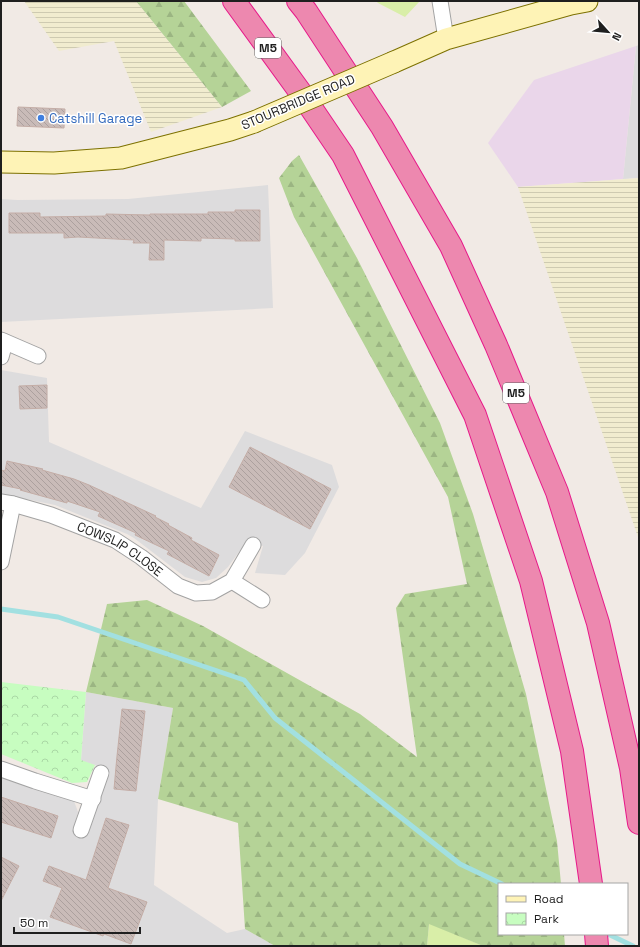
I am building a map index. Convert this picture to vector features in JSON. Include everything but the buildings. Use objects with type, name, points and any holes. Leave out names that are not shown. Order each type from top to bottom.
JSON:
[{"type":"highway","name":"M5","points":[[234,1],[303,96],[343,155],[475,415],[531,581],[572,751],[591,883]]},
{"type":"highway","name":"M5","points":[[298,1],[382,127],[451,246],[496,345],[557,492],[598,623],[631,768],[639,823]]},
{"type":"highway","points":[[596,935],[597,946]]},
{"type":"main road","name":"STOURBRIDGE ROAD","points":[[1,162],[54,163],[121,158],[230,130],[254,122],[446,39],[571,4],[587,1]]},
{"type":"street","points":[[440,1],[446,39]]},
{"type":"street","points":[[1,357],[3,341],[38,356]]},
{"type":"street","points":[[1,562],[7,503]]},
{"type":"street","name":"COWSLIP CLOSE","points":[[7,503],[51,515],[115,540],[141,557],[178,586],[196,594],[212,592],[232,581],[254,545]]},
{"type":"street","points":[[232,581],[262,600]]},
{"type":"street","points":[[1,769],[93,798]]},
{"type":"street","points":[[81,830],[101,773]]},
{"type":"shaded area","points":[[24,1],[136,1],[222,107],[151,132],[114,41],[59,51]]},
{"type":"shaded area","points":[[639,45],[639,178],[623,179],[636,46]]},
{"type":"shaded area","points":[[636,46],[623,179],[518,187],[488,143],[534,80]]},
{"type":"shaded area","points":[[639,178],[639,540],[518,187]]},
{"type":"shaded area","points":[[268,185],[273,308],[1,322],[1,199],[128,199]]},
{"type":"shaded area","points":[[1,370],[47,378],[49,442],[201,508],[245,431],[332,465],[339,487],[305,553],[285,575],[255,573],[263,546],[247,541],[228,567],[216,578],[202,582],[185,577],[127,534],[55,505],[1,494]]},
{"type":"shaded area","points":[[86,692],[173,708],[158,799],[154,885],[227,933],[245,929],[275,946],[1,946],[1,778],[74,801],[78,812],[74,827],[88,833],[106,771],[95,765],[81,761]]},
{"type":"green space","points":[[136,1],[184,1],[251,91],[222,107]]},
{"type":"green space","points":[[376,1],[419,1],[419,2],[405,17]]},
{"type":"green space","points":[[299,155],[357,258],[440,423],[473,514],[526,694],[557,841],[561,883],[498,883],[498,935],[564,935],[565,946],[483,946],[429,924],[427,946],[275,946],[245,929],[238,823],[158,799],[173,708],[86,692],[107,604],[147,600],[203,626],[360,714],[417,757],[396,608],[405,594],[467,584],[448,497],[294,217],[279,178],[292,161]]},
{"type":"green space","points":[[1,682],[86,692],[81,760],[95,765],[87,782],[72,783],[1,754]]},
{"type":"green space","points":[[429,923],[483,946],[427,946]]},
{"type":"waterway","points":[[1,609],[58,617],[244,680],[275,718],[460,864],[500,883]]},
{"type":"waterway","points":[[610,935],[633,946]]},
{"type":"place","name":"Catshill Garage","points":[[41,118]]}]
